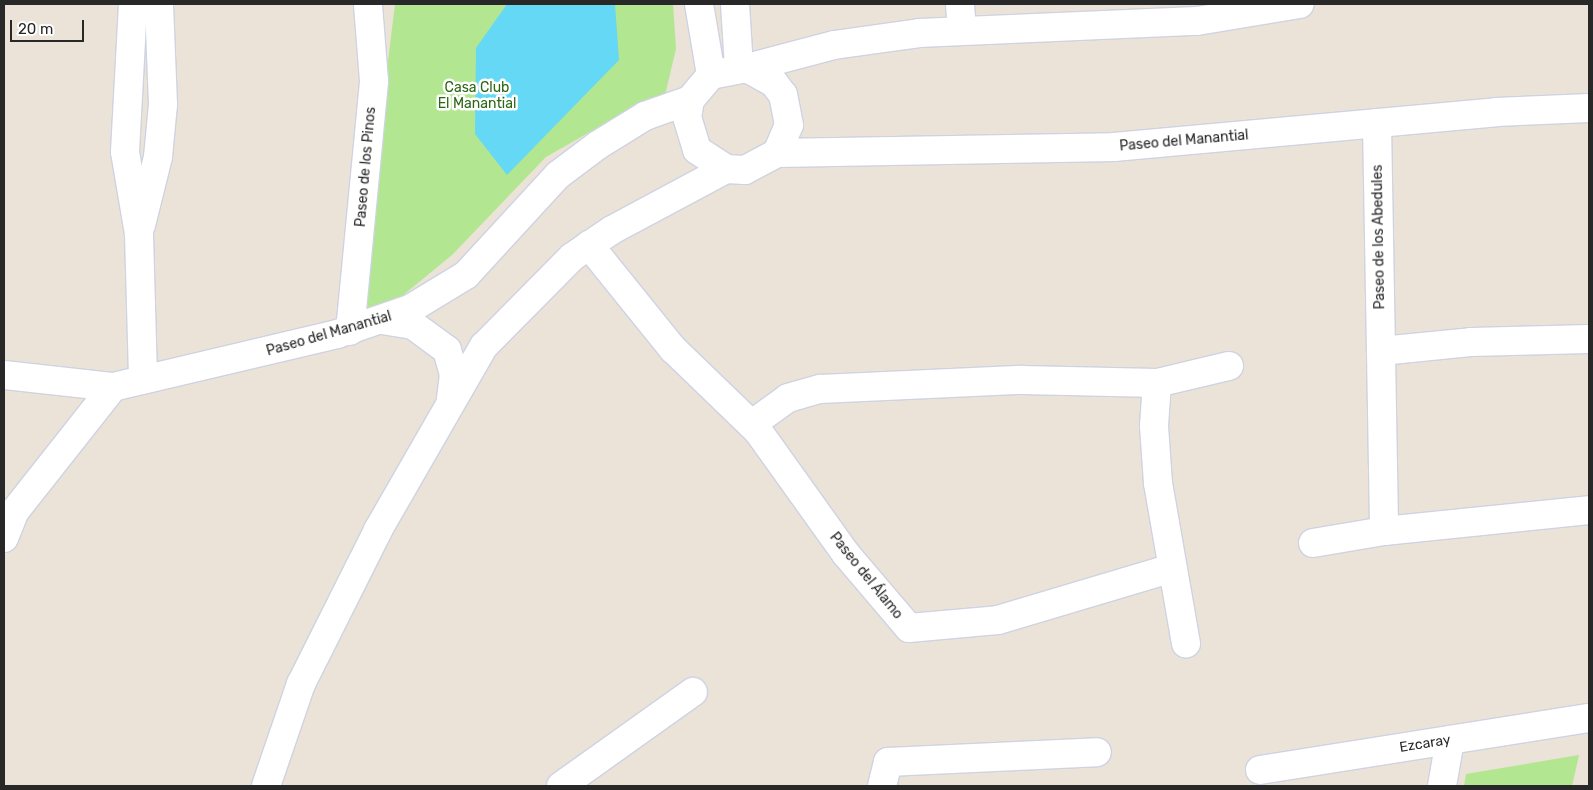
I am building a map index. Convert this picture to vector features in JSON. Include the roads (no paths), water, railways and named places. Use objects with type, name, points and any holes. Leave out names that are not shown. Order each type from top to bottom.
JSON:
[{"type":"street","points":[[133,4],[125,152],[139,234],[143,378]]},
{"type":"street","points":[[139,234],[158,157],[163,104],[159,4]]},
{"type":"street","name":"Paseo de los Pinos","points":[[350,331],[374,81],[368,4]]},
{"type":"street","points":[[699,4],[711,75]]},
{"type":"street","points":[[735,4],[743,68]]},
{"type":"street","points":[[743,68],[774,83],[783,95],[789,125],[777,153],[745,170],[726,169],[710,162],[693,142],[687,117],[690,100],[711,75],[961,17],[1197,21],[1300,4]]},
{"type":"street","name":"Paseo del Manantial","points":[[113,387],[143,378],[350,331],[382,320],[466,275],[558,176],[598,145],[645,116],[690,100]]},
{"type":"street","name":"Paseo del Manantial","points":[[777,153],[1114,147],[1377,123],[1589,108]]},
{"type":"street","name":"Paseo de los Abedules","points":[[1377,123],[1384,531]]},
{"type":"street","points":[[266,786],[301,684],[451,399],[484,346],[528,298],[589,245],[660,201],[726,169]]},
{"type":"street","name":"Paseo del Álamo","points":[[589,245],[628,299],[673,349],[752,424],[846,554],[909,628],[998,620],[1172,568]]},
{"type":"street","points":[[382,320],[413,325],[433,335],[447,350],[454,374],[451,399]]},
{"type":"street","points":[[1381,351],[1471,342],[1589,339]]},
{"type":"street","points":[[752,424],[788,398],[820,389],[1022,380],[1157,383],[1229,366]]},
{"type":"street","points":[[4,375],[113,387]]},
{"type":"street","points":[[1157,383],[1154,426],[1158,483],[1186,644]]},
{"type":"street","points":[[4,538],[15,511],[113,387]]},
{"type":"street","points":[[1313,543],[1384,531],[1589,510]]},
{"type":"street","points":[[561,786],[693,692]]},
{"type":"street","name":"Ezcaray","points":[[1260,769],[1589,718]]},
{"type":"street","points":[[1442,786],[1450,740]]},
{"type":"street","points":[[882,786],[888,762],[1097,752]]},
{"type":"water","points":[[507,4],[615,4],[619,60],[507,175],[475,134],[476,48]]},
{"type":"park label","name":"Casa Club El Manantial","points":[[477,96]]}]
